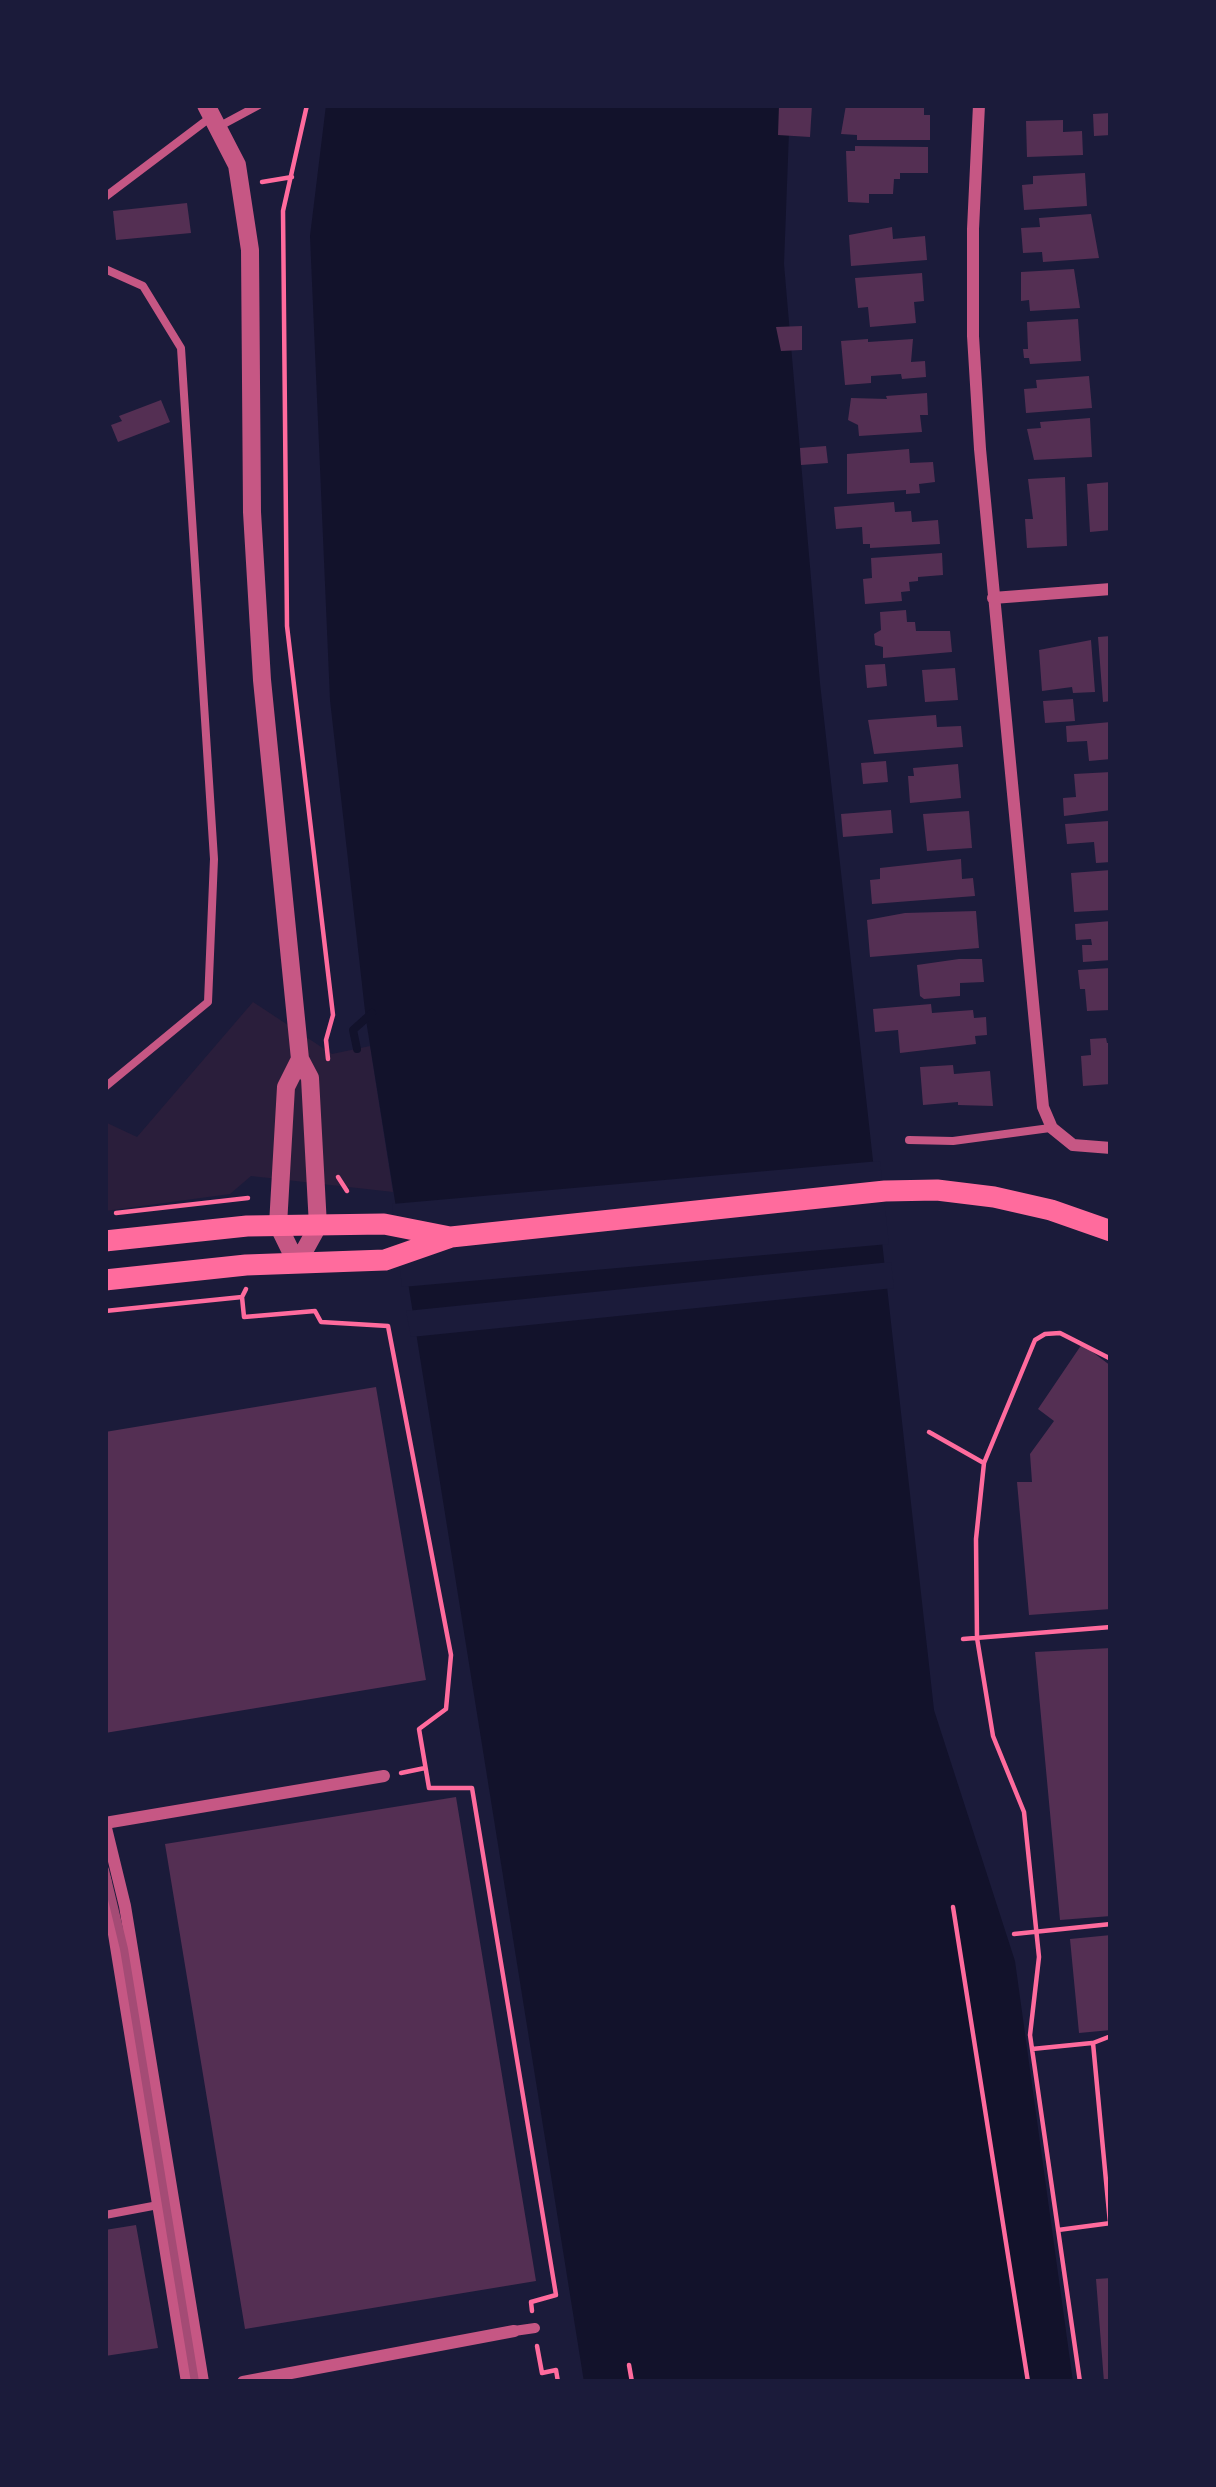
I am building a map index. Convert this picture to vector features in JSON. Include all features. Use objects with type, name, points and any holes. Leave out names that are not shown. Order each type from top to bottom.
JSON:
[{"type":"main road","points":[[105,1280],[247,1265],[385,1260],[451,1238],[885,1191],[937,1190],[1051,1210],[1111,1231]]},
{"type":"main road","points":[[105,1240],[278,1225],[384,1224],[451,1238]]},
{"type":"street","points":[[979,105],[973,336],[993,598],[1043,1107],[1052,1127],[1073,1145],[1111,1148]]},
{"type":"street","points":[[212,116],[243,188],[251,278],[252,492],[262,680],[300,1059],[310,1078],[318,1226],[297,1264]]},
{"type":"street","points":[[993,598],[1111,589]]},
{"type":"street","points":[[297,1264],[278,1225],[286,1088],[300,1059]]},
{"type":"street","points":[[203,2382],[124,1906],[105,1824],[384,1776]]},
{"type":"street","points":[[105,1880],[187,2382]]},
{"type":"street","points":[[243,2382],[535,2328]]},
{"type":"lane","points":[[105,197],[212,116],[259,105]]},
{"type":"lane","points":[[105,269],[143,286],[181,348],[214,859],[208,1002],[105,1087]]},
{"type":"lane","points":[[909,1140],[953,1141],[1052,1127]]},
{"type":"lane","points":[[105,2215],[175,2202]]},
{"type":"path","points":[[307,105],[283,211],[287,626],[333,1015],[326,1040],[328,1061]]},
{"type":"path","points":[[243,188],[292,177]]},
{"type":"path","points":[[335,1167],[346,1191]]},
{"type":"path","points":[[105,1214],[248,1198]]},
{"type":"path","points":[[105,1311],[242,1297],[244,1317],[315,1311],[321,1322],[388,1326],[451,1655],[446,1709],[419,1730],[429,1788],[472,1788],[556,2295],[531,2302],[542,2373],[556,2370],[558,2382]]},
{"type":"path","points":[[1080,2382],[1032,2049],[1039,1958],[1024,1812],[993,1736],[977,1637],[976,1539],[984,1463],[1035,1340],[1060,1333],[1111,1359]]},
{"type":"path","points":[[929,1432],[984,1463]]},
{"type":"path","points":[[963,1639],[1111,1627]]},
{"type":"path","points":[[953,1907],[1028,2382]]},
{"type":"path","points":[[1014,1934],[1111,1924]]},
{"type":"path","points":[[1032,2049],[1093,2043],[1111,2036]]},
{"type":"path","points":[[1058,2230],[1111,2223],[1093,2043]]},
{"type":"path","points":[[629,2365],[632,2382]]},
{"type":"shaded area","points":[[326,105],[790,105],[784,264],[820,683],[934,1710],[1015,1961],[1073,2382],[584,2382],[366,1020],[330,700],[310,236]]},
{"type":"shaded area","points":[[253,1002],[332,1054],[370,1046],[393,1192],[251,1176],[230,1194],[105,1211],[105,1122],[137,1137]]},
{"type":"pier","points":[[880,1161],[889,1244],[402,1287],[392,1204]]},
{"type":"pier","points":[[891,1262],[894,1288],[411,1337],[406,1311]]},
{"type":"building","points":[[779,105],[812,105],[810,137],[778,135]]},
{"type":"building","points":[[846,105],[924,105],[924,115],[930,115],[930,140],[857,140],[857,135],[841,134]]},
{"type":"building","points":[[1111,113],[1111,135],[1094,136],[1093,114]]},
{"type":"building","points":[[1063,120],[1063,132],[1082,131],[1083,155],[1027,157],[1026,121]]},
{"type":"building","points":[[855,146],[928,147],[928,173],[900,173],[900,179],[894,179],[893,194],[869,194],[869,203],[848,202],[846,151],[855,151]]},
{"type":"building","points":[[1085,173],[1087,206],[1024,210],[1022,185],[1033,184],[1033,176]]},
{"type":"building","points":[[187,203],[191,233],[116,240],[113,211]]},
{"type":"building","points":[[1091,214],[1099,258],[1043,262],[1042,252],[1023,253],[1021,228],[1040,227],[1039,218]]},
{"type":"building","points":[[892,227],[893,239],[925,236],[927,260],[851,266],[849,235]]},
{"type":"building","points":[[1074,269],[1080,308],[1030,311],[1029,300],[1021,301],[1021,272]]},
{"type":"building","points":[[922,273],[924,301],[914,302],[916,323],[870,327],[868,307],[858,308],[855,278]]},
{"type":"building","points":[[1078,319],[1081,361],[1030,364],[1024,358],[1027,322]]},
{"type":"building","points":[[802,326],[802,350],[781,351],[776,327]]},
{"type":"building","points":[[913,339],[911,362],[925,361],[926,377],[871,376],[871,383],[845,385],[841,341]]},
{"type":"building","points":[[1089,376],[1092,408],[1026,413],[1024,389],[1037,388],[1036,380]]},
{"type":"building","points":[[927,393],[928,415],[920,415],[922,432],[859,436],[858,425],[848,420],[851,398]]},
{"type":"building","points":[[161,400],[170,422],[118,442],[111,425],[122,421],[119,416]]},
{"type":"building","points":[[1090,418],[1092,457],[1034,460],[1027,429],[1041,428],[1040,422]]},
{"type":"building","points":[[826,446],[828,463],[801,465],[800,448]]},
{"type":"building","points":[[909,449],[910,463],[933,462],[935,482],[919,484],[920,493],[847,494],[847,454]]},
{"type":"building","points":[[1065,477],[1067,546],[1027,548],[1025,519],[1033,519],[1028,479]]},
{"type":"building","points":[[1111,482],[1111,530],[1090,532],[1087,484]]},
{"type":"building","points":[[894,502],[895,512],[911,511],[912,522],[938,520],[940,544],[870,548],[863,544],[862,527],[836,529],[834,507]]},
{"type":"building","points":[[942,553],[943,575],[909,582],[910,591],[901,592],[902,601],[865,604],[863,579],[872,578],[871,558]]},
{"type":"building","points":[[906,610],[907,622],[915,622],[916,631],[950,631],[952,652],[883,658],[883,647],[875,645],[874,634],[881,630],[880,612]]},
{"type":"building","points":[[1111,636],[1111,701],[1103,702],[1098,637]]},
{"type":"building","points":[[1091,640],[1095,692],[1073,693],[1072,687],[1042,691],[1039,650]]},
{"type":"building","points":[[885,664],[887,686],[867,688],[865,665]]},
{"type":"building","points":[[955,668],[958,700],[925,702],[922,670]]},
{"type":"building","points":[[1073,699],[1075,721],[1045,723],[1043,701]]},
{"type":"building","points":[[936,715],[937,727],[961,726],[963,747],[874,754],[868,720]]},
{"type":"building","points":[[1111,722],[1111,759],[1089,761],[1087,741],[1067,742],[1066,726]]},
{"type":"building","points":[[886,761],[888,782],[863,784],[861,763]]},
{"type":"building","points":[[958,764],[961,798],[910,803],[908,776],[914,776],[913,768]]},
{"type":"building","points":[[1111,772],[1111,810],[1064,816],[1063,798],[1076,797],[1074,774]]},
{"type":"building","points":[[891,810],[893,833],[843,837],[841,814]]},
{"type":"building","points":[[969,811],[972,848],[927,851],[923,814]]},
{"type":"building","points":[[1109,821],[1111,862],[1096,863],[1094,842],[1067,844],[1065,824]]},
{"type":"building","points":[[961,859],[962,879],[973,878],[975,896],[872,904],[870,880],[880,879],[880,868]]},
{"type":"building","points":[[1111,870],[1111,910],[1074,912],[1071,873]]},
{"type":"building","points":[[976,911],[979,948],[870,957],[867,920],[905,913]]},
{"type":"building","points":[[1111,921],[1111,960],[1083,962],[1082,945],[1092,945],[1091,939],[1076,940],[1075,924]]},
{"type":"building","points":[[982,959],[984,982],[960,983],[960,996],[920,996],[917,965]]},
{"type":"building","points":[[1111,968],[1111,1010],[1087,1011],[1078,970]]},
{"type":"building","points":[[931,1004],[932,1013],[973,1010],[974,1018],[986,1017],[987,1035],[975,1036],[976,1044],[900,1053],[898,1030],[875,1032],[873,1009]]},
{"type":"building","points":[[1106,1038],[1111,1043],[1111,1084],[1083,1086],[1081,1056],[1091,1055],[1090,1039]]},
{"type":"building","points":[[953,1065],[954,1074],[990,1071],[993,1106],[923,1105],[920,1067]]},
{"type":"building","points":[[1082,1344],[1111,1366],[1111,1609],[1029,1615],[1017,1482],[1032,1482],[1030,1454],[1054,1421],[1038,1409]]},
{"type":"building","points":[[376,1387],[426,1680],[105,1733],[105,1432]]},
{"type":"building","points":[[1111,1648],[1111,1916],[1060,1920],[1035,1652]]},
{"type":"building","points":[[456,1797],[536,2281],[245,2329],[165,1844]]},
{"type":"building","points":[[1111,1935],[1111,2030],[1079,2033],[1070,1939]]},
{"type":"building","points":[[136,2225],[158,2348],[105,2356],[105,2230]]},
{"type":"building","points":[[1111,2278],[1111,2382],[1104,2382],[1096,2279]]},
{"type":"waterway","points":[[357,1049],[353,1030],[372,1013]]},
{"type":"railway","points":[[105,1870],[124,1949],[195,2382]]}]
